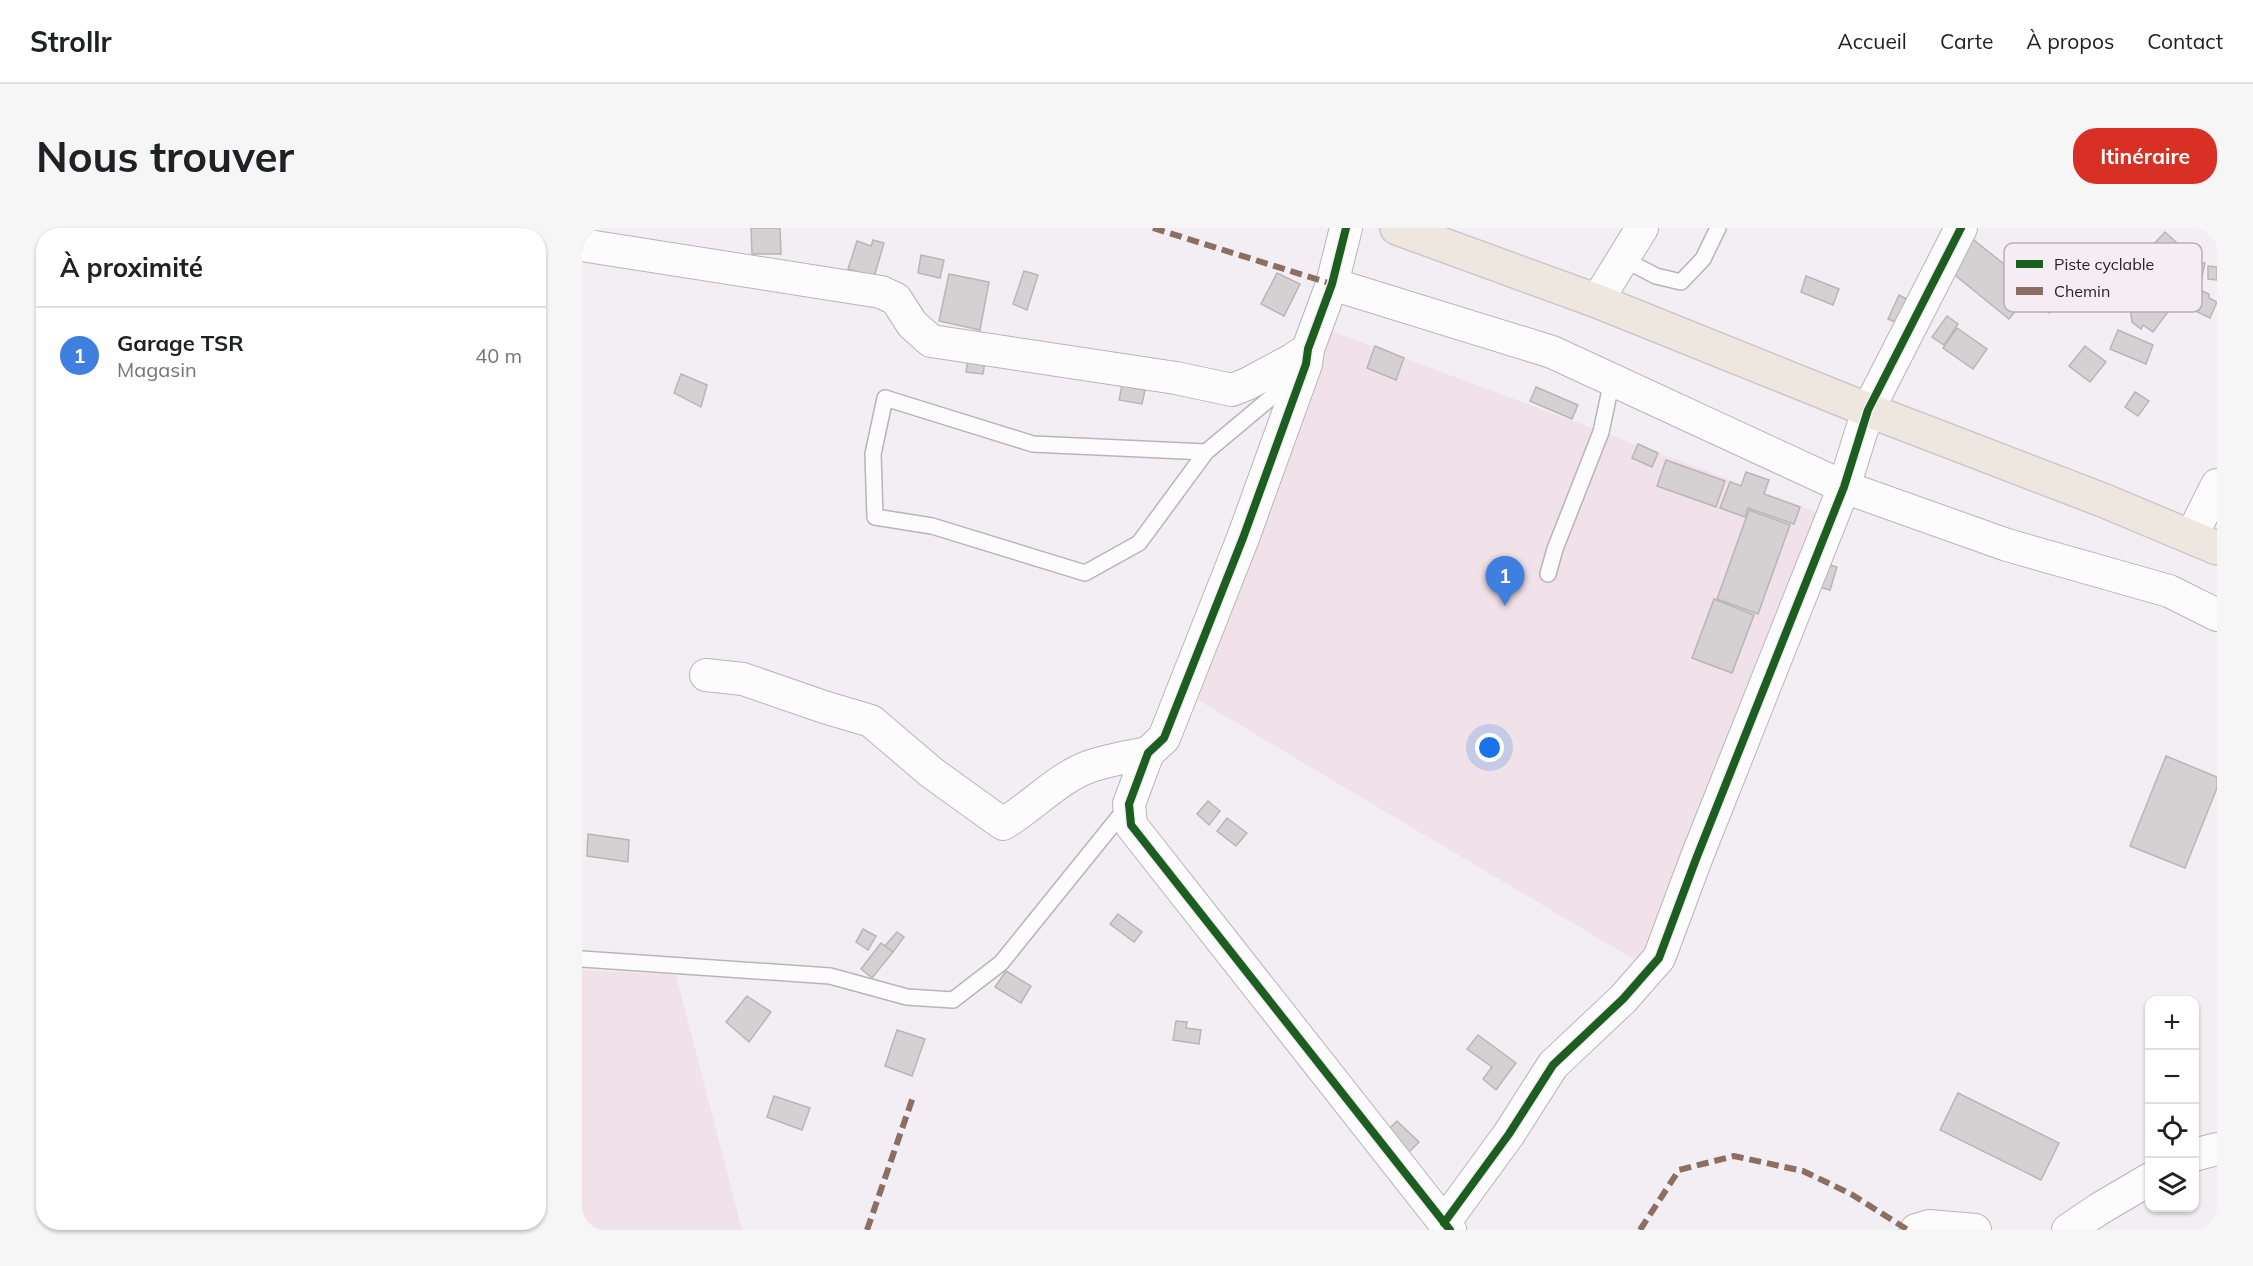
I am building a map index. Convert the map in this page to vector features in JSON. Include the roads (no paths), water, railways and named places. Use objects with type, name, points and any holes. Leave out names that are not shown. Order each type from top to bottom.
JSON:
[{"type":"highway","points":[[1397,228],[1597,301],[1868,410],[2105,501],[2204,543]]},
{"type":"street","points":[[582,244],[881,292],[896,299],[912,324],[932,340],[964,347],[1176,378],[1232,390],[1300,354],[1332,284],[1346,228]]},
{"type":"street","points":[[1597,301],[1642,228]]},
{"type":"street","points":[[1300,354],[1306,364],[1204,641],[1164,738],[1148,753],[1129,804],[1131,825],[1447,1226],[1553,1065],[1623,999],[1659,958],[1844,487],[1868,410],[1961,228]]},
{"type":"street","points":[[1332,284],[1552,352],[1844,487],[2007,545],[2169,591],[2217,615]]},
{"type":"street","points":[[2204,543],[2217,484]]},
{"type":"street","points":[[706,675],[743,679],[871,721],[932,773],[1003,824],[1024,812],[1054,787],[1087,767],[1148,753]]},
{"type":"street","points":[[2199,1154],[2217,1149]]},
{"type":"street","points":[[2068,1230],[2145,1182]]},
{"type":"street","points":[[1916,1230],[1929,1226],[1975,1230]]},
{"type":"lane","points":[[1623,259],[1656,276],[1681,282],[1703,259],[1718,228]]},
{"type":"lane","points":[[1206,452],[1034,444],[885,398],[873,454],[875,517],[932,526],[1085,573],[1139,543],[1206,452],[1278,391],[1300,354]]},
{"type":"lane","points":[[1548,574],[1555,549],[1601,432],[1612,380]]},
{"type":"lane","points":[[582,959],[830,976],[907,997],[953,1000],[1001,963],[1129,804]]},
{"type":"place","name":"Garage TSR","points":[[1505,606]]}]
